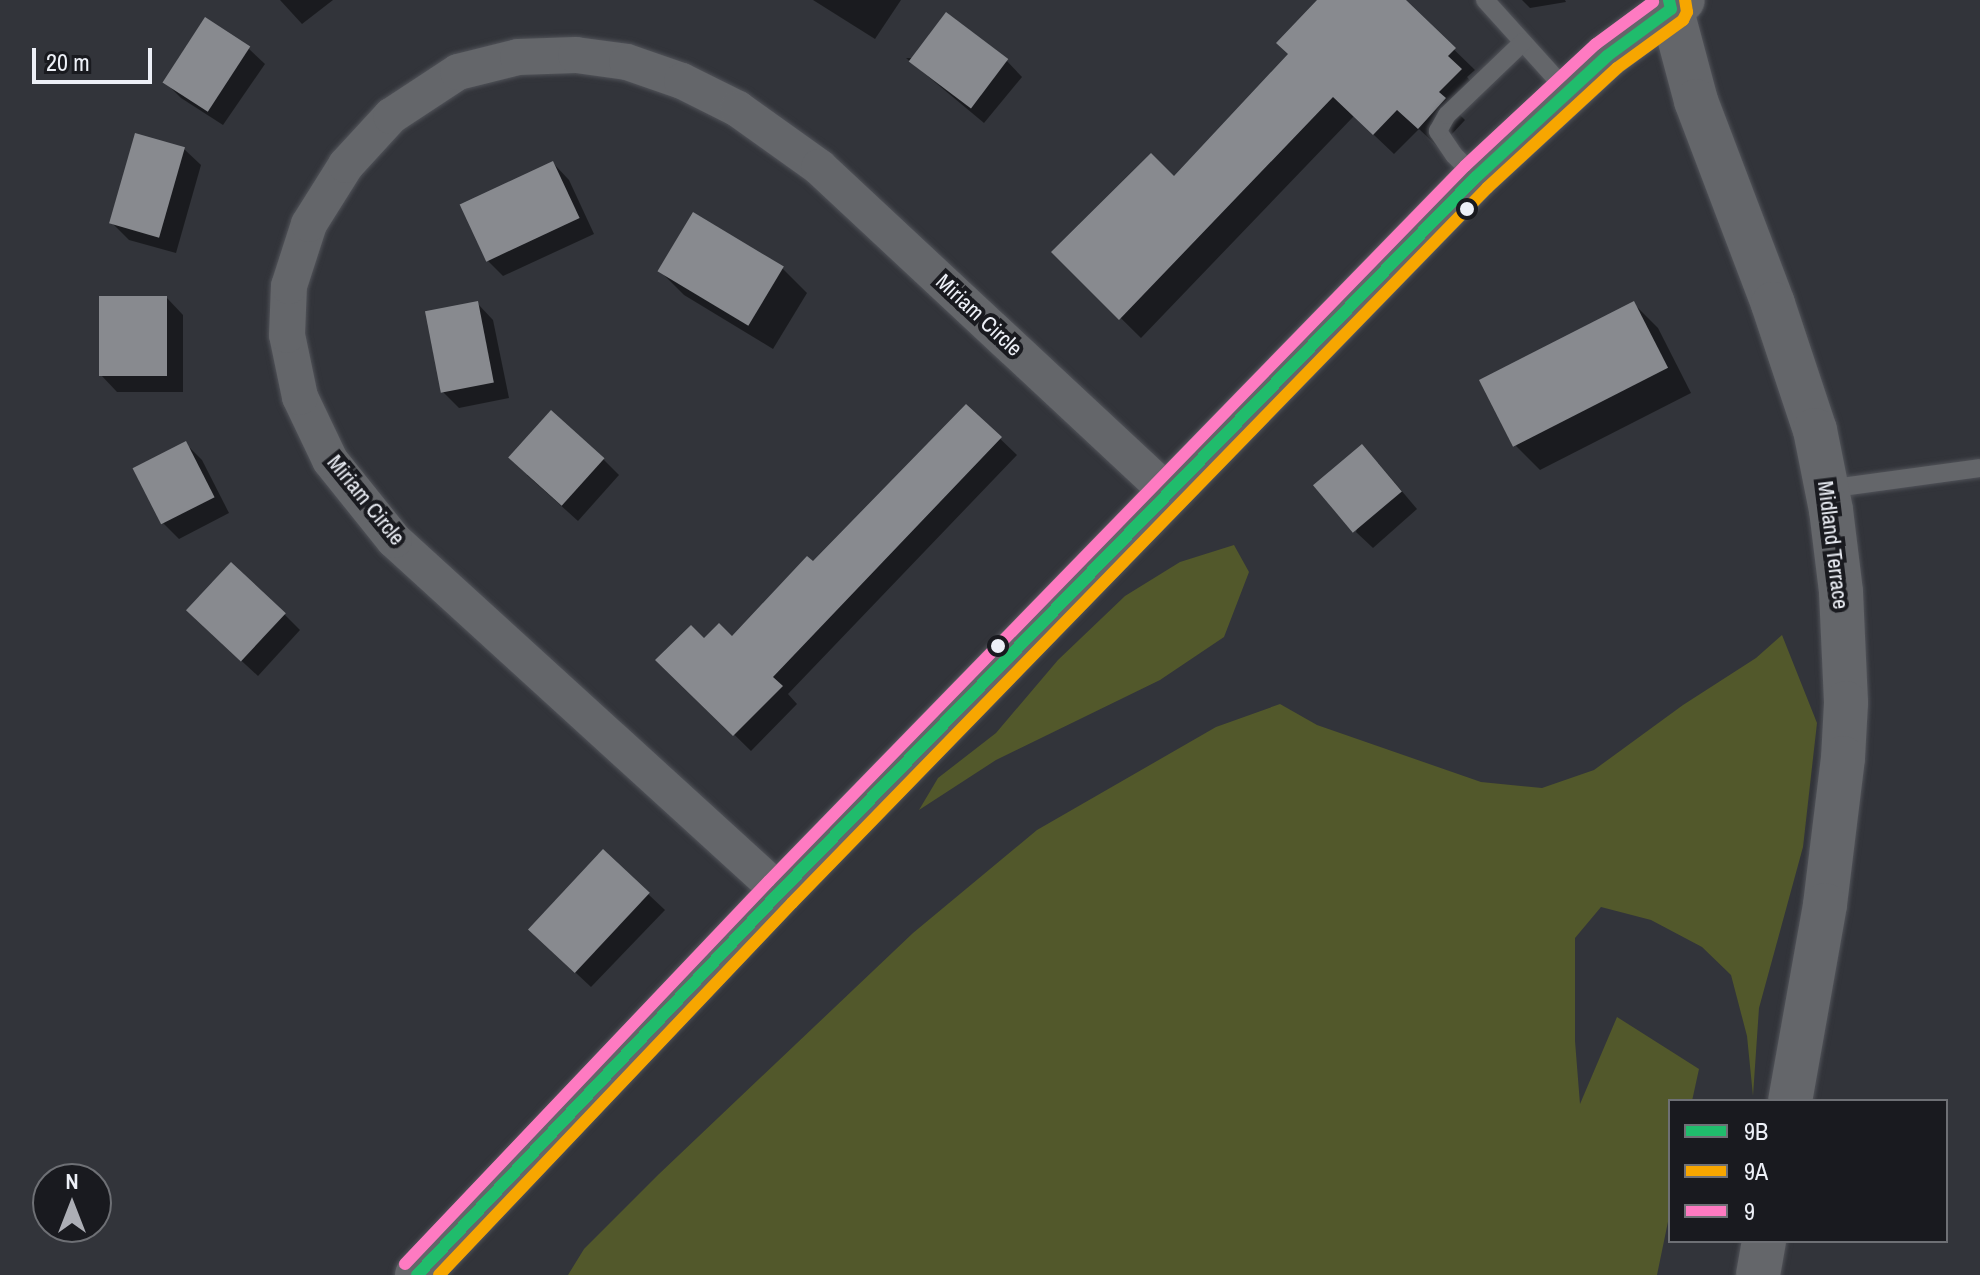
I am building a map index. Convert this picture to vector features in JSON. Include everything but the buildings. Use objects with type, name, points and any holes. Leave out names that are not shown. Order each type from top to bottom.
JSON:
[{"type":"street","points":[[417,1275],[780,892],[1476,177],[1607,56],[1675,3]]},
{"type":"street","name":"Midland Terrace","points":[[1675,3],[1696,101],[1773,304],[1815,430],[1827,489],[1841,592],[1846,703],[1843,758],[1825,905],[1790,1099]]},
{"type":"street","name":"Miriam Circle","points":[[780,892],[394,540],[330,460],[300,397],[287,335],[289,286],[309,224],[346,165],[391,116],[458,72],[518,57],[576,55],[615,60],[682,81],[738,109],[819,167],[1168,493]]},
{"type":"street","points":[[1758,1275],[1764,1243]]},
{"type":"lane","points":[[1485,0],[1568,92]]},
{"type":"lane","points":[[1476,177],[1454,155],[1438,131],[1447,115],[1523,42]]},
{"type":"lane","points":[[1827,489],[1980,468]]},
{"type":"green space","points":[[1234,545],[1249,572],[1224,637],[1160,680],[996,760],[919,810],[938,778],[996,733],[1058,660],[1125,596],[1180,562]]},
{"type":"green space","points":[[1782,635],[1817,723],[1803,847],[1759,1008],[1753,1096],[1747,1036],[1731,975],[1702,947],[1651,920],[1601,907],[1575,938],[1575,1041],[1580,1104],[1617,1017],[1699,1069],[1692,1099],[1668,1099],[1668,1222],[1657,1275],[568,1275],[584,1249],[659,1174],[913,933],[1037,830],[1216,727],[1280,704],[1317,725],[1481,782],[1542,788],[1594,770],[1683,705],[1756,658]]},
{"type":"transit line","name":"9B","points":[[417,1275],[780,892],[1476,177],[1607,56],[1671,9],[1669,0]]},
{"type":"transit line","name":"9A","points":[[439,1275],[792,903],[1487,188],[1617,68],[1683,20],[1687,12],[1685,0]]},
{"type":"transit line","name":"9","points":[[405,1264],[769,881],[1465,166],[1596,44],[1653,2]]}]
